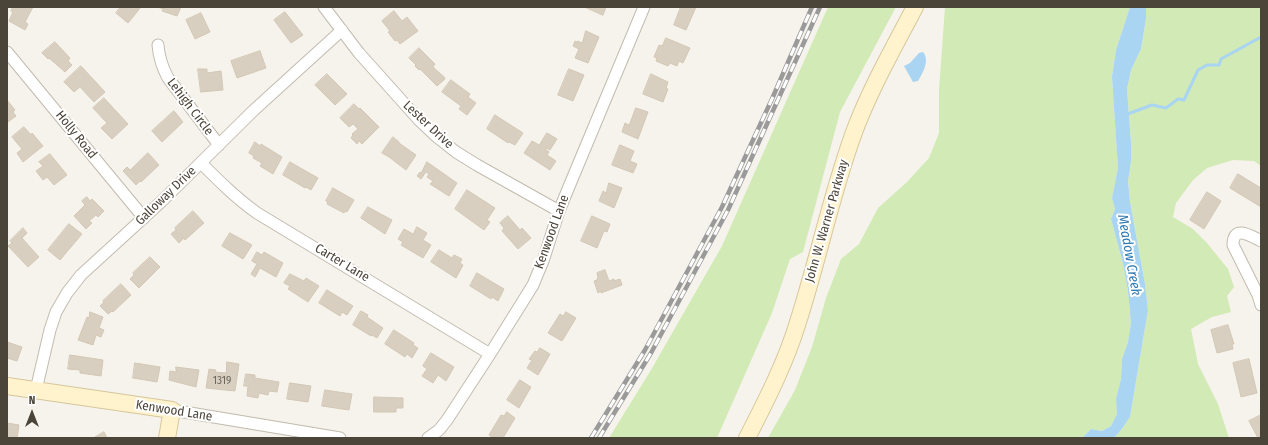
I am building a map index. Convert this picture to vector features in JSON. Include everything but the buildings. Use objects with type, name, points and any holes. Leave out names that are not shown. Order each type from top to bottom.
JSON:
[{"type":"main road","name":"John W. Warner Parkway","points":[[746,438],[773,384],[798,323],[841,171],[856,128],[875,83],[915,7]]},
{"type":"main road","name":"Kenwood Lane","points":[[7,386],[172,410]]},
{"type":"main road","points":[[167,438],[172,410]]},
{"type":"street","name":"Lester Drive","points":[[324,7],[359,53],[419,120],[437,137],[472,162],[559,211]]},
{"type":"street","name":"Kenwood Lane","points":[[428,438],[439,430],[447,420],[533,284],[543,261],[559,211],[644,7]]},
{"type":"street","name":"Galloway Drive","points":[[36,390],[50,330],[56,312],[67,293],[88,268],[144,218],[254,110],[342,30]]},
{"type":"street","name":"Lehigh Circle","points":[[158,45],[162,67],[168,78],[219,144]]},
{"type":"street","name":"Holly Road","points":[[7,52],[144,218]]},
{"type":"street","name":"Carter Lane","points":[[201,163],[236,198],[257,213],[490,354]]},
{"type":"street","points":[[1261,241],[1242,232],[1235,237],[1233,242],[1233,245],[1258,295],[1261,305]]},
{"type":"street","name":"Kenwood Lane","points":[[172,410],[340,438]]},
{"type":"green space","points":[[828,7],[896,7],[840,112],[803,252],[790,259],[772,313],[717,438],[609,438],[651,370],[722,246]]},
{"type":"green space","points":[[945,7],[1130,7],[1116,50],[1112,77],[1118,168],[1112,198],[1115,209],[1111,219],[1123,263],[1128,291],[1131,323],[1128,342],[1122,359],[1121,379],[1116,399],[1117,414],[1111,426],[1102,431],[1091,429],[1082,438],[768,438],[795,390],[812,347],[826,298],[841,259],[859,244],[878,208],[907,182],[929,158],[939,133],[939,90]]},
{"type":"green space","points":[[1146,7],[1261,7],[1261,166],[1254,161],[1233,160],[1207,168],[1193,180],[1176,203],[1173,217],[1193,229],[1207,243],[1228,269],[1234,287],[1227,296],[1231,312],[1212,317],[1191,329],[1198,364],[1218,404],[1229,438],[1114,438],[1130,417],[1148,310],[1145,284],[1130,202],[1128,181],[1131,162],[1131,143],[1127,89],[1131,70],[1141,49],[1146,19]]},
{"type":"water","name":"Meadow Creek","points":[[1130,7],[1146,7],[1146,19],[1141,49],[1131,70],[1127,89],[1131,143],[1131,162],[1128,181],[1130,202],[1145,284],[1148,310],[1130,417],[1114,438],[1082,438],[1091,429],[1102,431],[1111,426],[1117,414],[1116,399],[1121,379],[1122,359],[1128,342],[1131,323],[1128,291],[1123,263],[1111,219],[1115,209],[1112,198],[1118,168],[1112,77],[1116,50]]},
{"type":"water","points":[[923,52],[926,59],[925,66],[918,81],[913,82],[904,66],[910,63],[919,53]]},
{"type":"waterway","points":[[1125,115],[1152,105],[1166,108],[1178,99],[1184,100],[1198,70],[1207,65],[1219,65],[1221,59],[1261,37]]},
{"type":"railway","points":[[591,438],[645,350],[722,207],[772,99],[812,7]]},
{"type":"railway","points":[[599,438],[651,353],[728,210],[820,7]]}]
